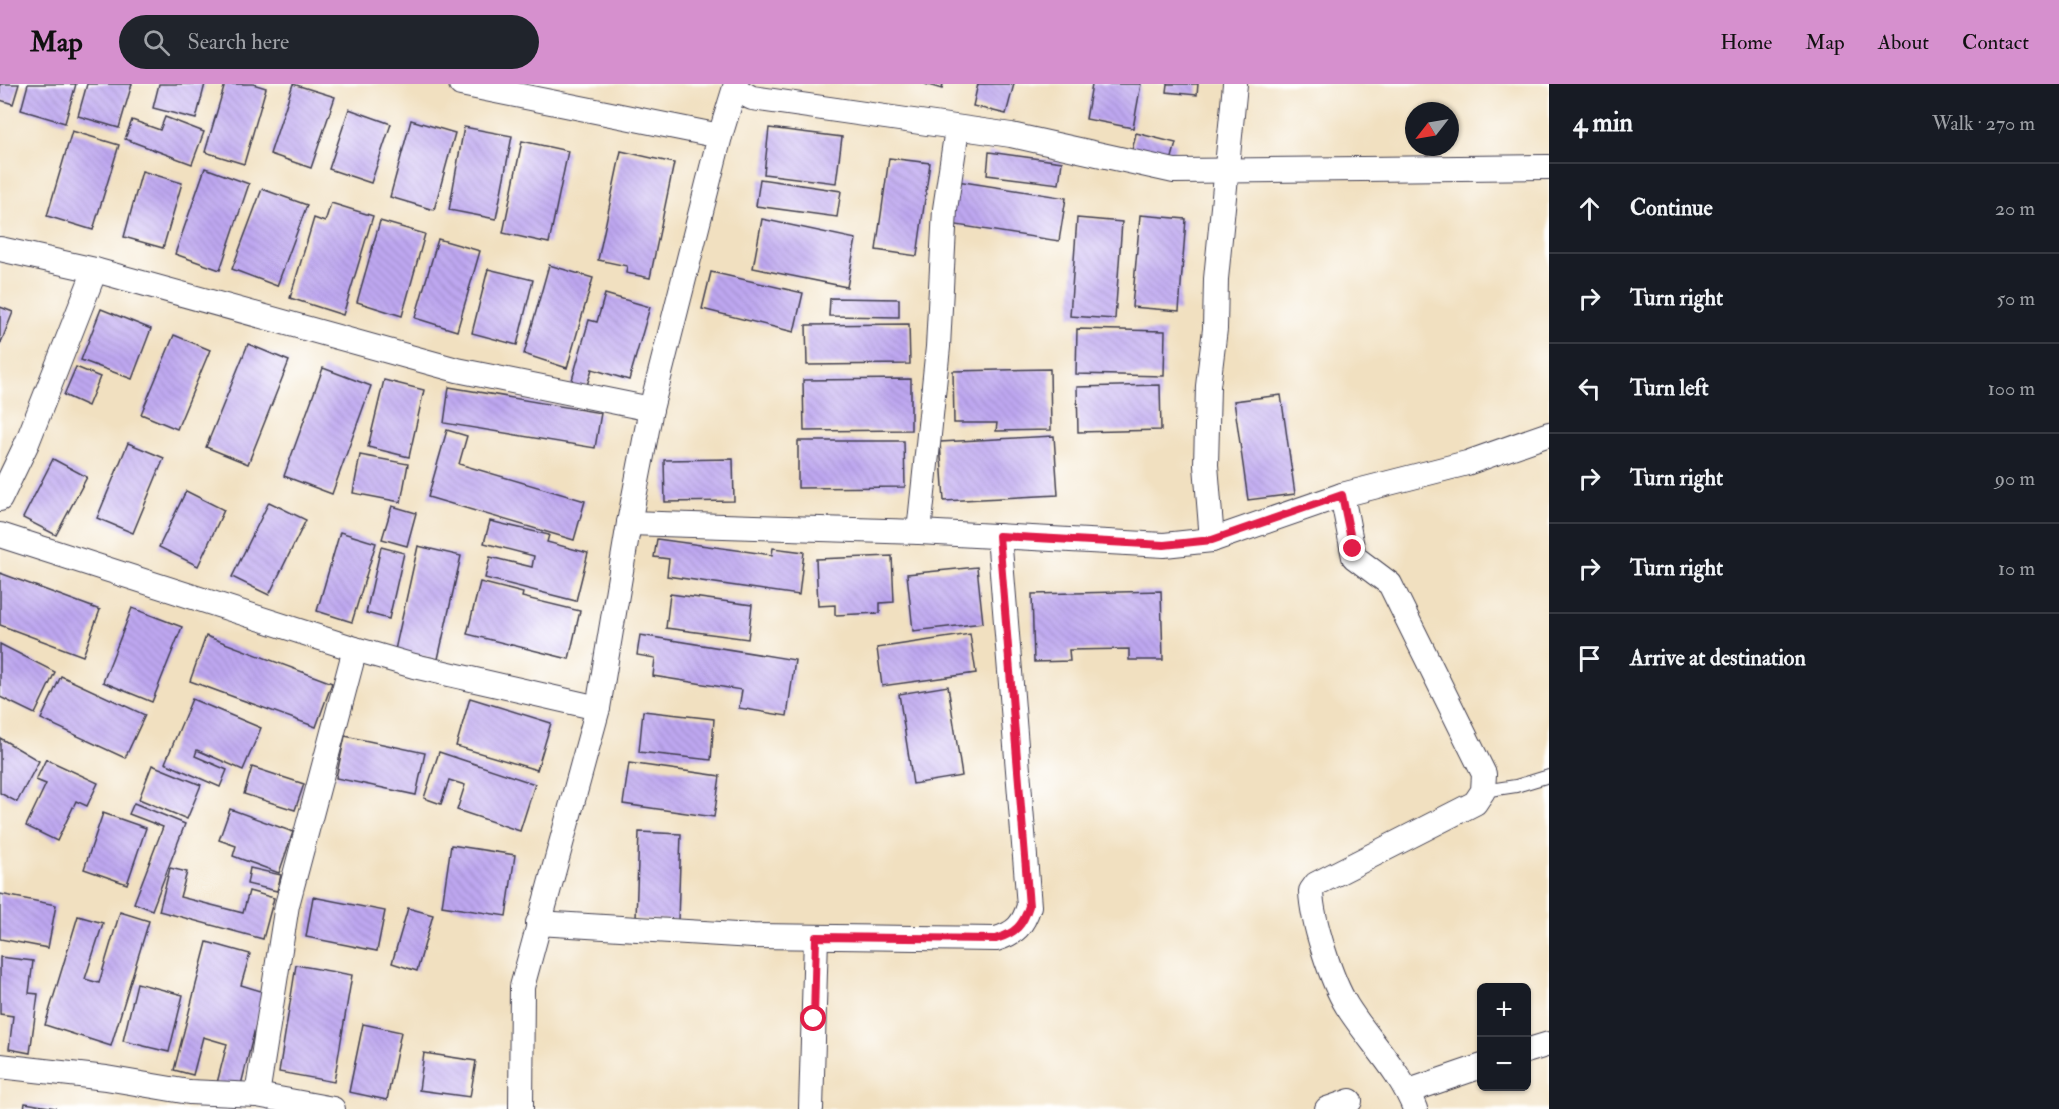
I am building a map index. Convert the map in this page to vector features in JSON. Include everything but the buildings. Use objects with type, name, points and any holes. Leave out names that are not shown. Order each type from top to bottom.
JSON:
[{"type":"street","points":[[461,84],[720,136]]},
{"type":"street","points":[[1212,540],[1206,465],[1208,386],[1215,329],[1216,279],[1235,84]]},
{"type":"street","points":[[520,1109],[522,987],[598,708],[651,409],[720,136],[735,86],[752,98],[1011,135],[1174,171],[1549,167]]},
{"type":"street","points":[[919,532],[938,347],[945,209],[957,129]]},
{"type":"street","points":[[0,249],[95,270],[457,370],[651,409]]},
{"type":"street","points":[[0,499],[27,443],[95,270]]},
{"type":"street","points":[[629,523],[919,532],[1164,545],[1212,540],[1342,495],[1467,463],[1549,434]]},
{"type":"street","points":[[1342,495],[1354,557],[1390,584],[1484,774],[1482,791],[1475,803],[1316,884],[1311,891],[1323,947],[1346,1004],[1412,1100],[1477,1068]]},
{"type":"street","points":[[0,535],[355,649],[414,666],[598,708]]},
{"type":"street","points":[[538,923],[753,936],[996,939],[1009,935],[1024,924],[1029,906],[999,536]]},
{"type":"street","points":[[257,1095],[287,905],[355,649]]},
{"type":"street","points":[[811,1109],[816,937]]},
{"type":"street","points":[[1531,1050],[1549,1044]]},
{"type":"street","points":[[0,1066],[106,1078],[188,1100],[257,1095],[333,1109]]},
{"type":"street","points":[[1327,1109],[1350,1101]]},
{"type":"lane","points":[[1482,791],[1516,786],[1549,776]]},
{"type":"route","points":[[814,1019],[816,937],[996,939],[1009,935],[1024,924],[1029,906],[999,536],[1164,545],[1212,540],[1342,495],[1353,549]]}]
